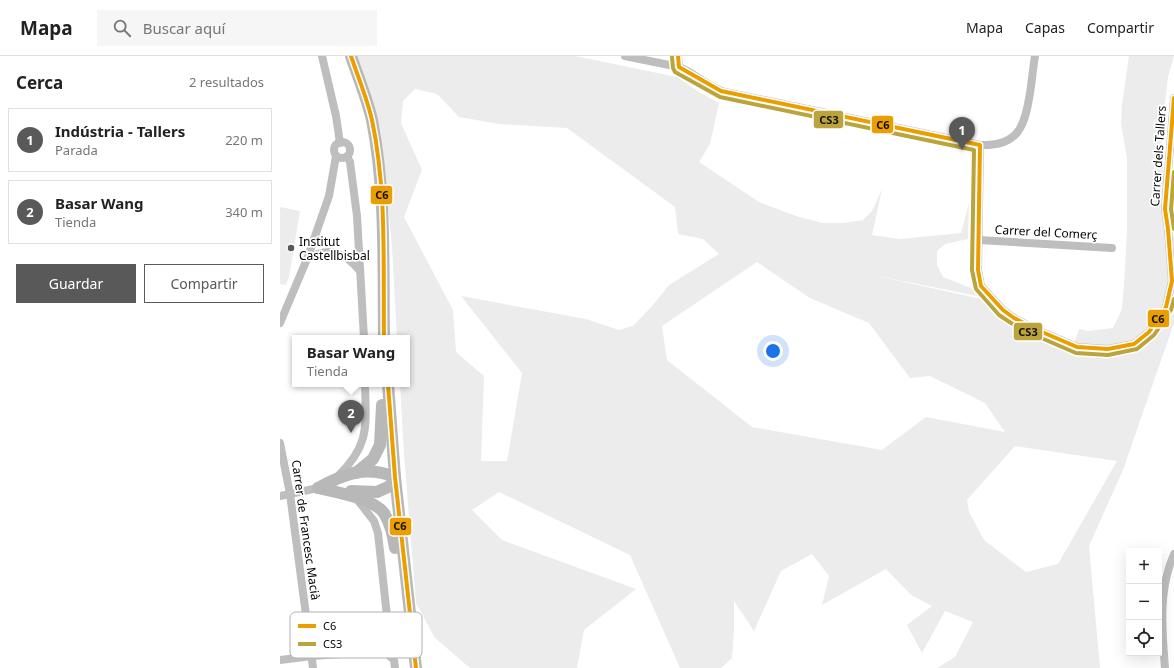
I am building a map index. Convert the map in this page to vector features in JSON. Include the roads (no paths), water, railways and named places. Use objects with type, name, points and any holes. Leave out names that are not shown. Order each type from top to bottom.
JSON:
[{"type":"street","points":[[322,56],[336,116],[340,143]]},
{"type":"street","points":[[351,56],[371,119],[380,178],[384,335]]},
{"type":"street","points":[[625,56],[679,67],[725,92],[980,145],[1004,142],[1020,130],[1028,108],[1035,56]]},
{"type":"street","points":[[678,56],[679,67]]},
{"type":"street","name":"Carrer dels Tallers","points":[[980,145],[978,270],[981,286],[1002,310],[1014,318],[1035,329],[1077,346],[1108,349],[1134,344],[1149,332],[1166,307],[1172,281],[1165,209],[1174,98]]},
{"type":"street","points":[[280,323],[307,259],[329,196],[336,156],[334,149],[336,145],[340,143],[345,143],[349,147],[350,152],[347,156],[340,158],[336,156]]},
{"type":"street","points":[[347,156],[350,162],[357,216],[364,335]]},
{"type":"street","name":"Carrer del Comerç","points":[[979,240],[1112,248]]},
{"type":"street","points":[[307,259],[315,254],[331,252],[346,257],[360,271]]},
{"type":"street","points":[[335,479],[348,467],[357,453],[365,434],[365,387]]},
{"type":"street","points":[[356,473],[372,459],[380,445],[382,387]]},
{"type":"street","points":[[388,387],[395,477],[410,612]]},
{"type":"street","name":"Carrer de Francesc Macià","points":[[280,443],[290,494],[306,612]]},
{"type":"street","points":[[280,496],[318,488],[335,479],[356,473],[372,471],[395,477]]},
{"type":"street","points":[[318,488],[377,492],[390,486],[395,477]]},
{"type":"street","points":[[318,488],[367,501],[383,512],[393,533],[400,589],[409,605]]},
{"type":"street","points":[[355,497],[374,521],[378,533],[387,612]]},
{"type":"street","points":[[1165,668],[1162,622],[1163,596],[1174,554]]},
{"type":"street","points":[[280,660],[296,658]]},
{"type":"street","name":"Carrer de Francesc Macià","points":[[312,658],[313,668]]},
{"type":"street","points":[[392,658],[394,660],[395,668]]},
{"type":"street","points":[[415,658],[416,668]]},
{"type":"place","name":"Indústria - Tallers","points":[[962,150]]},
{"type":"place","name":"Institut Castellbisbal","points":[[291,248]]},
{"type":"place","name":"Basar Wang","points":[[351,433]]}]
